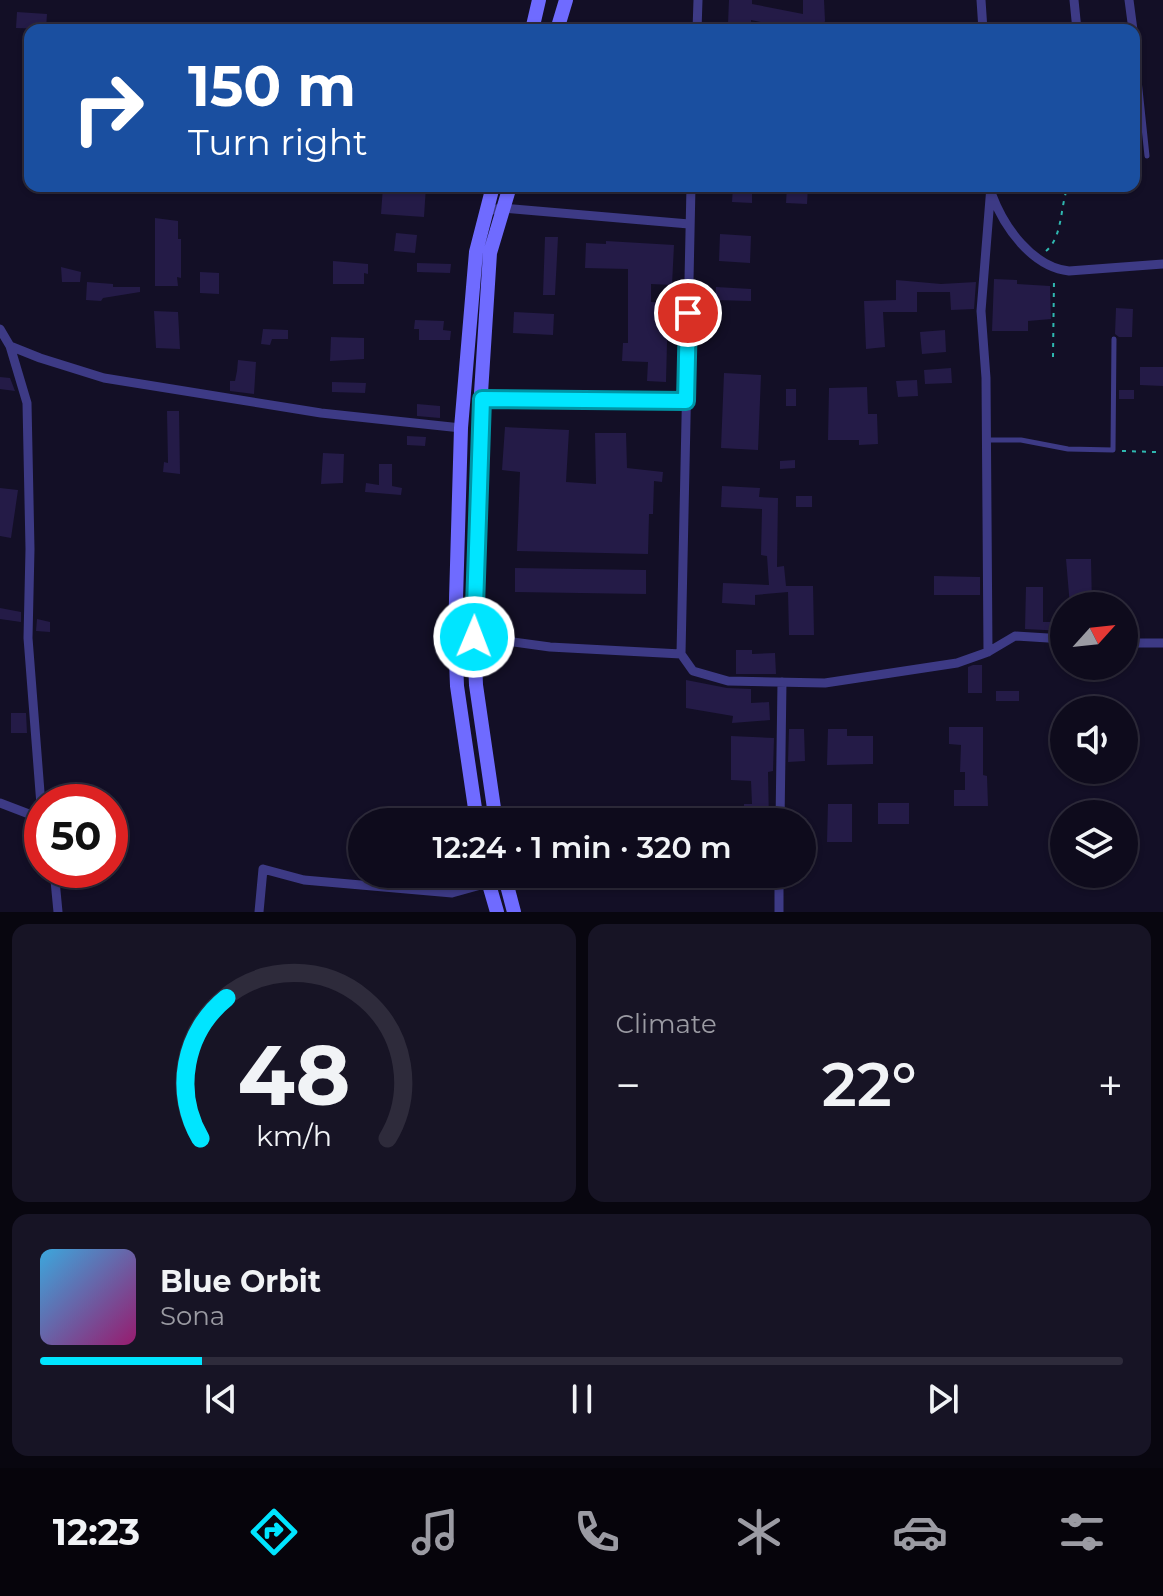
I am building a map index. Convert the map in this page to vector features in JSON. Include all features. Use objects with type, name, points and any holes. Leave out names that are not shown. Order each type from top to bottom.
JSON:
[{"type":"main road","points":[[533,24],[539,0]]},
{"type":"main road","points":[[559,24],[566,0]]},
{"type":"main road","points":[[494,192],[495,209],[482,399],[474,637],[476,685],[494,808]]},
{"type":"main road","points":[[475,808],[457,686],[455,634],[461,428],[476,252],[506,192]]},
{"type":"main road","points":[[457,686],[476,685]]},
{"type":"main road","points":[[490,888],[497,912]]},
{"type":"main road","points":[[508,888],[514,912]]},
{"type":"street","points":[[697,24],[698,0]]},
{"type":"street","points":[[981,0],[983,24]]},
{"type":"street","points":[[1074,0],[1076,24]]},
{"type":"street","points":[[1129,0],[1132,24]]},
{"type":"street","points":[[691,192],[681,654],[693,671],[728,681],[825,683],[957,663],[988,652],[1015,636],[1050,638]]},
{"type":"street","points":[[988,652],[986,378],[981,311],[991,192]]},
{"type":"street","points":[[992,192],[1001,218],[1013,236],[1054,270],[1163,264]]},
{"type":"street","points":[[495,209],[689,224]]},
{"type":"street","points":[[0,329],[10,346],[27,403],[28,638],[39,784]]},
{"type":"street","points":[[10,346],[104,378],[321,413],[461,428]]},
{"type":"street","points":[[464,397],[686,401]]},
{"type":"street","points":[[455,634],[550,647],[681,654]]},
{"type":"street","points":[[1138,643],[1163,643]]},
{"type":"street","points":[[780,808],[782,682]]},
{"type":"street","points":[[0,803],[24,812]]},
{"type":"street","points":[[259,912],[263,869],[304,880],[348,884]]},
{"type":"street","points":[[56,888],[58,912]]},
{"type":"street","points":[[395,888],[452,893],[464,888]]},
{"type":"street","points":[[779,888],[779,912]]},
{"type":"lane","points":[[1140,89],[1147,156]]},
{"type":"lane","points":[[987,440],[1021,440],[1068,449],[1113,450],[1114,339]]},
{"type":"path","points":[[1039,257],[1053,245],[1065,192]]},
{"type":"path","points":[[1053,357],[1054,270]]},
{"type":"path","points":[[1113,450],[1156,452]]},
{"type":"building","points":[[729,0],[752,0],[752,4],[803,14],[803,0],[824,0],[824,24],[770,24],[751,20],[751,24],[728,24]]},
{"type":"building","points":[[17,12],[47,14],[46,24],[24,24],[24,28],[16,28]]},
{"type":"building","points":[[383,192],[426,192],[424,217],[381,214]]},
{"type":"building","points":[[733,192],[752,192],[752,203],[732,202]]},
{"type":"building","points":[[787,192],[808,192],[807,204],[786,203]]},
{"type":"building","points":[[155,218],[178,221],[181,278],[177,277],[178,286],[155,286]]},
{"type":"building","points":[[396,233],[417,235],[415,253],[394,251]]},
{"type":"building","points":[[720,234],[751,236],[750,263],[719,261]]},
{"type":"building","points":[[545,237],[558,237],[555,295],[543,295]]},
{"type":"building","points":[[606,241],[674,245],[672,285],[651,284],[651,302],[668,303],[666,382],[647,381],[648,362],[622,361],[623,343],[628,343],[628,269],[585,268],[586,243],[606,244]]},
{"type":"building","points":[[333,261],[368,264],[364,284],[333,284]]},
{"type":"building","points":[[417,263],[451,264],[450,273],[417,272]]},
{"type":"building","points":[[61,267],[81,272],[80,282],[62,282]]},
{"type":"building","points":[[200,272],[219,273],[219,294],[200,293]]},
{"type":"building","points":[[994,279],[1050,286],[1051,319],[1028,321],[1028,331],[992,331]]},
{"type":"building","points":[[896,280],[941,284],[976,282],[974,309],[951,310],[950,292],[917,292],[917,312],[883,312],[885,347],[866,349],[864,301],[896,300]]},
{"type":"building","points":[[87,282],[113,284],[113,287],[140,287],[140,292],[103,298],[101,301],[86,300]]},
{"type":"building","points":[[716,287],[751,289],[751,301],[715,300]]},
{"type":"building","points":[[1116,308],[1133,309],[1132,337],[1115,334]]},
{"type":"building","points":[[154,311],[178,312],[180,349],[156,348]]},
{"type":"building","points":[[514,312],[554,314],[553,335],[513,333]]},
{"type":"building","points":[[415,320],[444,321],[443,330],[451,331],[450,340],[419,340],[419,329],[414,329]]},
{"type":"building","points":[[263,329],[288,330],[288,339],[272,339],[270,345],[261,344]]},
{"type":"building","points":[[945,330],[946,352],[922,354],[920,332]]},
{"type":"building","points":[[331,337],[364,338],[364,359],[330,361]]},
{"type":"building","points":[[238,360],[256,362],[254,394],[230,391],[230,381],[235,381]]},
{"type":"building","points":[[1140,367],[1163,367],[1163,386],[1140,385]]},
{"type":"building","points":[[951,368],[952,383],[925,384],[924,370]]},
{"type":"building","points":[[724,373],[761,375],[758,450],[721,448]]},
{"type":"building","points":[[0,377],[10,378],[15,391],[0,389]]},
{"type":"building","points":[[917,380],[918,396],[898,397],[896,381]]},
{"type":"building","points":[[332,382],[366,383],[365,393],[332,392]]},
{"type":"building","points":[[867,387],[868,414],[877,414],[878,444],[859,445],[859,440],[828,440],[829,388]]},
{"type":"building","points":[[786,389],[796,389],[796,406],[786,406]]},
{"type":"building","points":[[1119,390],[1134,390],[1134,399],[1119,399]]},
{"type":"building","points":[[417,404],[440,406],[440,418],[417,416]]},
{"type":"building","points":[[167,411],[179,411],[180,474],[163,472],[164,462],[168,463]]},
{"type":"building","points":[[505,427],[569,430],[566,482],[596,484],[595,433],[626,433],[627,468],[663,472],[662,482],[654,481],[648,554],[517,551],[520,472],[502,470]]},
{"type":"building","points":[[407,436],[426,437],[425,446],[407,445]]},
{"type":"building","points":[[323,453],[344,454],[343,483],[321,484]]},
{"type":"building","points":[[795,460],[795,468],[780,469],[780,461]]},
{"type":"building","points":[[379,464],[392,464],[392,486],[402,488],[401,495],[365,492],[366,483],[379,485]]},
{"type":"building","points":[[722,486],[760,488],[759,497],[778,498],[777,567],[784,566],[786,586],[813,586],[814,635],[789,635],[788,592],[755,595],[755,605],[722,603],[723,583],[769,585],[767,556],[761,555],[762,509],[721,507]]},
{"type":"building","points":[[0,488],[18,490],[11,538],[0,536]]},
{"type":"building","points":[[796,496],[812,496],[812,507],[796,507]]},
{"type":"building","points":[[1066,559],[1091,559],[1092,592],[1069,592]]},
{"type":"building","points":[[515,568],[646,570],[646,594],[515,592]]},
{"type":"building","points":[[934,576],[980,577],[980,595],[934,595]]},
{"type":"building","points":[[1026,587],[1043,587],[1043,622],[1050,622],[1050,630],[1025,629]]},
{"type":"building","points":[[0,608],[21,612],[21,622],[0,619]]},
{"type":"building","points":[[37,619],[50,622],[50,632],[36,631]]},
{"type":"building","points":[[736,650],[752,650],[752,654],[775,653],[776,674],[736,674]]},
{"type":"building","points":[[982,665],[982,693],[968,693],[968,667]]},
{"type":"building","points":[[686,680],[751,689],[751,703],[769,702],[770,720],[732,723],[733,716],[686,708]]},
{"type":"building","points":[[996,691],[1019,691],[1019,701],[996,701]]},
{"type":"building","points":[[11,713],[26,713],[27,733],[11,733]]},
{"type":"building","points":[[949,727],[983,727],[983,775],[987,776],[988,806],[954,806],[954,790],[965,790],[965,772],[960,772],[961,745],[949,744]]},
{"type":"building","points":[[789,729],[804,729],[805,761],[788,762]]},
{"type":"building","points":[[828,729],[847,729],[847,736],[873,736],[873,764],[827,765]]},
{"type":"building","points":[[731,736],[774,738],[773,771],[768,772],[769,808],[744,808],[744,804],[752,804],[751,781],[731,780]]},
{"type":"building","points":[[878,803],[909,803],[909,824],[878,824]]},
{"type":"building","points":[[828,804],[852,804],[852,842],[827,842]]},
{"type":"route","points":[[474,637],[482,399],[686,401],[688,313]]}]
